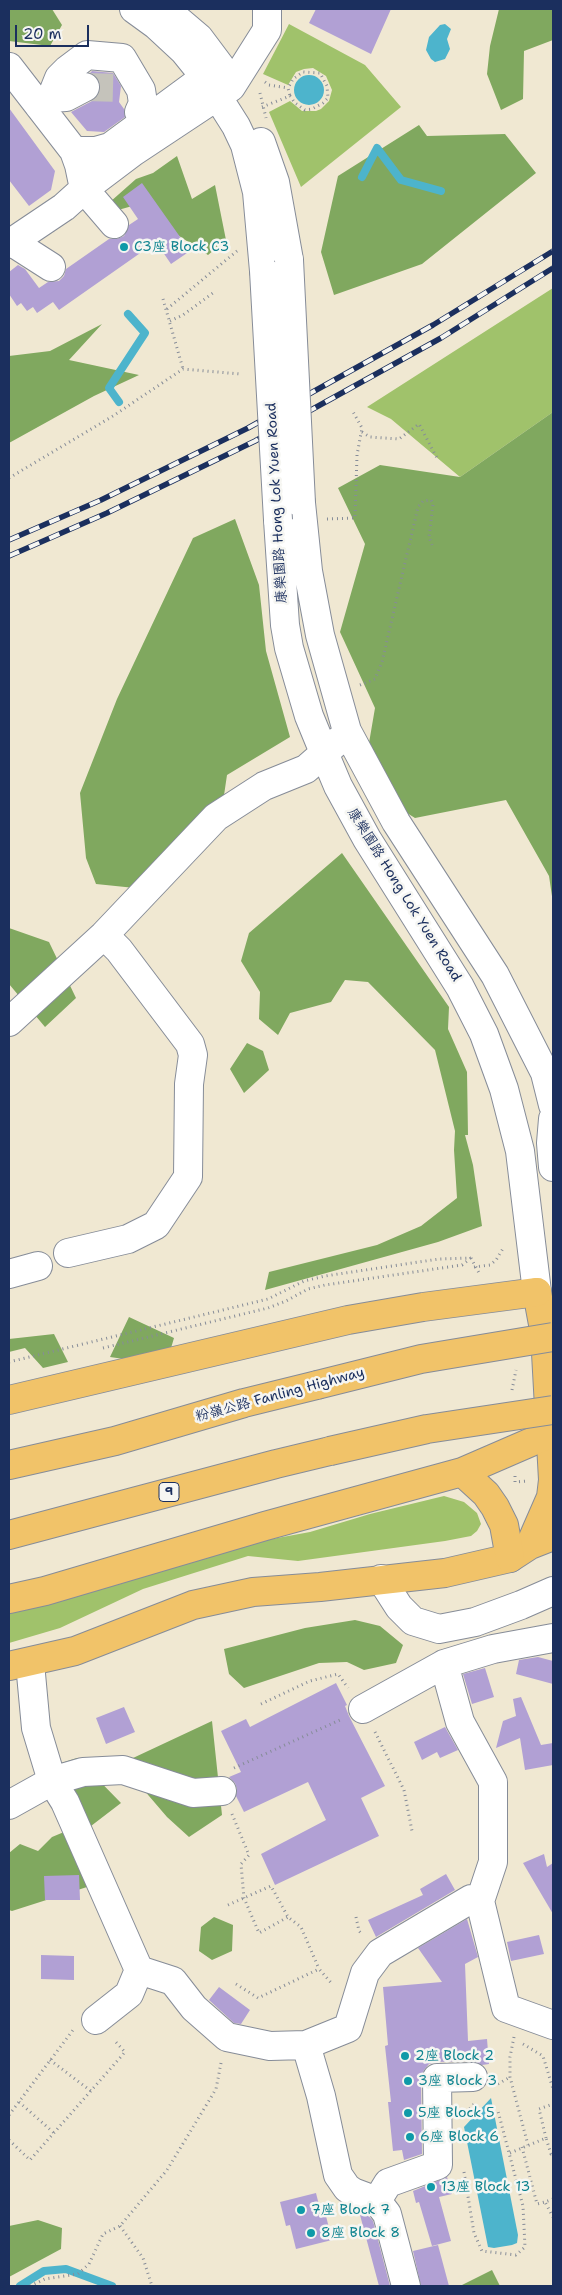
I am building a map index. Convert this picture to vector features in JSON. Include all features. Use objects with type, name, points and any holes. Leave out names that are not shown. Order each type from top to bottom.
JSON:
[{"type":"main road","points":[[9,1400],[348,1320],[423,1306],[548,1295]]},
{"type":"main road","name":"康樂園路 Hong Lok Yuen Road","points":[[531,1546],[551,1497],[553,1480],[553,1425],[545,1335],[548,1295]]},
{"type":"main road","name":"粉嶺公路 Fanling Highway","points":[[9,1465],[115,1441],[244,1403],[421,1359],[553,1337]]},
{"type":"main road","points":[[9,1599],[45,1591],[265,1526],[462,1472],[553,1425]]},
{"type":"main road","name":"9","points":[[9,1535],[276,1464],[427,1429],[553,1425]]},
{"type":"main road","points":[[462,1472],[486,1494],[504,1525],[531,1546]]},
{"type":"main road","points":[[18,1664],[75,1651],[193,1605],[253,1592],[320,1588],[381,1579],[445,1573],[531,1546]]},
{"type":"street","points":[[134,9],[156,24],[219,81]]},
{"type":"street","points":[[164,9],[199,38],[219,81]]},
{"type":"street","points":[[51,267],[10,243],[64,207],[219,81],[253,21],[266,9]]},
{"type":"street","points":[[45,102],[66,70],[87,55],[122,58],[140,90],[143,103],[142,117]]},
{"type":"street","points":[[9,67],[45,102],[74,151],[84,189],[114,224]]},
{"type":"street","points":[[74,151],[96,151],[110,147],[142,117],[219,81]]},
{"type":"street","name":"康樂園路 Hong Lok Yuen Road","points":[[219,81],[250,119],[275,182],[289,260],[311,511],[308,571],[320,635],[347,731],[396,822],[495,975],[546,1073],[553,1105]]},
{"type":"street","name":"康樂園路 Hong Lok Yuen Road","points":[[219,81],[252,169],[262,234],[253,264],[278,520],[284,617],[289,648],[307,709],[338,786],[367,839],[460,987],[494,1058],[513,1120],[548,1295]]},
{"type":"street","points":[[45,102],[66,97],[85,87]]},
{"type":"street","points":[[121,88],[142,117]]},
{"type":"street","points":[[9,1022],[104,935],[216,817],[264,786],[306,769],[325,755],[347,731]]},
{"type":"street","points":[[68,1253],[128,1239],[156,1225],[188,1177],[188,1084],[193,1055],[190,1044],[119,950],[104,935]]},
{"type":"street","points":[[553,1119],[551,1143],[553,1167]]},
{"type":"street","points":[[9,1274],[38,1266]]},
{"type":"street","points":[[381,1579],[399,1607],[413,1621],[439,1629],[475,1622],[521,1606],[553,1590]]},
{"type":"street","points":[[363,1709],[444,1664],[493,1649],[553,1638]]},
{"type":"street","points":[[18,1664],[31,1674],[30,1682],[36,1728],[52,1781],[65,1802],[140,1970],[173,1981],[194,2008],[227,2037],[270,2046],[306,2046],[348,2028],[365,1973],[380,1953],[471,1899],[480,1901]]},
{"type":"street","points":[[444,1664],[460,1722],[493,1782],[492,1862],[480,1901],[506,2008],[553,2025]]},
{"type":"street","points":[[9,1805],[52,1781],[83,1772],[124,1770],[193,1793],[222,1791]]},
{"type":"street","points":[[96,2020],[129,1994],[140,1970]]},
{"type":"street","points":[[306,2046],[342,2183],[353,2192],[376,2200],[387,2214],[406,2286]]},
{"type":"street","points":[[376,2200],[388,2183],[438,2166],[437,2078],[480,2088]]},
{"type":"path","points":[[303,72],[320,73],[327,86],[328,98],[323,104],[312,109],[305,110],[295,103],[290,96],[288,88],[294,79],[303,72]]},
{"type":"path","points":[[259,79],[268,85],[288,88]]},
{"type":"path","points":[[260,88],[262,107],[269,123]]},
{"type":"path","points":[[262,107],[290,96]]},
{"type":"path","points":[[167,309],[241,247],[253,264]]},
{"type":"path","points":[[170,321],[183,315],[213,292]]},
{"type":"path","points":[[163,299],[183,369]]},
{"type":"path","points":[[9,478],[113,416],[183,369],[240,374]]},
{"type":"path","points":[[311,511],[355,518],[357,455],[362,428],[352,410]]},
{"type":"path","points":[[361,432],[370,437],[399,439],[419,424],[437,458]]},
{"type":"path","points":[[357,687],[375,679],[382,662],[418,507],[423,501],[431,500],[433,504],[429,537],[432,544]]},
{"type":"path","points":[[474,1267],[490,1265],[496,1260],[501,1254],[506,1239]]},
{"type":"path","points":[[9,1362],[268,1299],[304,1281],[325,1276],[439,1259],[472,1258],[462,1265],[308,1289],[268,1308],[95,1350]]},
{"type":"path","points":[[288,1917],[259,1932],[244,1898],[241,1864],[249,1855],[222,1791],[224,1773],[363,1709]]},
{"type":"path","points":[[228,1905],[271,1886],[288,1917],[301,1927],[319,1969],[338,1989],[356,2000]]},
{"type":"path","points":[[236,1984],[258,1998],[319,1969]]},
{"type":"path","points":[[506,2008],[516,2030],[510,2057],[510,2077],[528,2145]]},
{"type":"path","points":[[9,2116],[50,2060],[76,2027],[89,2014],[124,2052],[30,2160],[9,2140]]},
{"type":"path","points":[[30,2286],[44,2279],[78,2274],[88,2264],[103,2234],[120,2226],[167,2170],[216,2089],[227,2037]]},
{"type":"path","points":[[514,2038],[542,2056],[553,2088]]},
{"type":"path","points":[[50,2060],[91,2091]]},
{"type":"path","points":[[459,2121],[480,2088],[510,2077]]},
{"type":"path","points":[[19,2102],[54,2133]]},
{"type":"path","points":[[553,2104],[539,2110],[551,2154],[553,2154]]},
{"type":"path","points":[[463,2169],[474,2233],[482,2251],[516,2255],[525,2248],[523,2215],[510,2153],[498,2111]]},
{"type":"path","points":[[510,2153],[546,2138]]},
{"type":"path","points":[[522,2148],[537,2204],[553,2199]]},
{"type":"path","points":[[545,2202],[553,2217]]},
{"type":"path","points":[[120,2226],[143,2258],[152,2286]]},
{"type":"green space","points":[[9,9],[52,9],[62,25],[50,46],[9,41]]},
{"type":"green space","points":[[499,9],[553,9],[553,40],[524,51],[523,99],[501,110],[487,74],[490,46]]},
{"type":"green space","points":[[289,24],[365,65],[401,107],[301,187],[269,112],[290,101],[302,111],[316,111],[329,101],[332,90],[326,76],[313,68],[296,72],[288,85],[263,74]]},
{"type":"green space","points":[[419,125],[427,136],[505,134],[536,173],[422,264],[334,295],[321,252],[338,176]]},
{"type":"green space","points":[[177,156],[192,199],[215,185],[226,240],[208,255],[158,222],[143,203],[111,212],[110,202],[136,179],[153,173]]},
{"type":"green space","points":[[553,288],[553,412],[460,477],[391,419],[367,407]]},
{"type":"green space","points":[[102,324],[69,360],[139,375],[94,396],[9,443],[9,356],[50,351]]},
{"type":"green space","points":[[553,412],[553,903],[549,876],[506,800],[415,818],[394,805],[369,743],[375,708],[340,632],[365,544],[338,488],[380,465],[460,477]]},
{"type":"green space","points":[[235,519],[259,585],[266,651],[290,737],[227,775],[219,829],[135,888],[96,884],[86,858],[80,793],[117,699],[193,538]]},
{"type":"green space","points":[[342,853],[449,1007],[448,1029],[467,1072],[468,1135],[465,1135],[473,1165],[482,1226],[438,1242],[265,1290],[269,1272],[377,1245],[421,1226],[457,1198],[454,1150],[455,1131],[435,1050],[368,982],[345,980],[331,1002],[290,1013],[278,1035],[259,1019],[260,992],[241,961],[249,933]]},
{"type":"green space","points":[[9,928],[49,942],[76,998],[45,1027],[9,984]]},
{"type":"green space","points":[[247,1043],[263,1051],[269,1070],[244,1093],[230,1069]]},
{"type":"green space","points":[[129,1317],[174,1338],[166,1365],[110,1357]]},
{"type":"green space","points":[[54,1334],[68,1362],[43,1368],[25,1348],[9,1352],[9,1339]]},
{"type":"green space","points":[[444,1496],[464,1502],[477,1513],[481,1524],[471,1536],[298,1561],[248,1556],[143,1589],[60,1628],[9,1643],[9,1611],[250,1543],[310,1532],[370,1514]]},
{"type":"green space","points":[[355,1620],[380,1626],[403,1645],[396,1663],[364,1670],[347,1662],[319,1663],[244,1688],[229,1674],[224,1649],[305,1628]]},
{"type":"green space","points":[[212,1721],[222,1815],[189,1837],[167,1817],[143,1789],[133,1758]]},
{"type":"green space","points":[[77,1758],[121,1803],[91,1826],[57,1806],[52,1766]]},
{"type":"green space","points":[[64,1832],[87,1887],[12,1911],[9,1910],[9,1853],[20,1844],[38,1851],[52,1837]]},
{"type":"green space","points":[[214,1917],[233,1925],[232,1951],[212,1960],[199,1951],[201,1927]]},
{"type":"green space","points":[[38,2220],[62,2228],[61,2249],[9,2277],[9,2226]]},
{"type":"green space","points":[[492,2270],[500,2286],[460,2286]]},
{"type":"water","points":[[445,24],[451,29],[447,39],[450,49],[445,59],[435,62],[426,50],[429,37],[440,25]]},
{"type":"water","points":[[309,75],[320,79],[324,90],[320,101],[309,105],[298,101],[294,90],[298,79]]},
{"type":"water","points":[[491,2098],[518,2235],[517,2243],[494,2248],[488,2247],[464,2127]]},
{"type":"building","points":[[316,9],[391,9],[371,54],[309,23]]},
{"type":"building","points":[[92,71],[113,73],[121,86],[119,102],[124,109],[125,117],[104,132],[87,131],[71,112],[92,101],[98,95],[101,88],[99,80],[90,73]]},
{"type":"building","points":[[9,108],[55,171],[51,190],[29,206],[9,180]]},
{"type":"building","name":"C3座 Block C3","points":[[142,183],[190,251],[171,264],[156,242],[59,310],[53,302],[37,313],[33,307],[27,311],[21,303],[17,306],[9,294],[9,272],[18,265],[25,269],[39,288],[48,282],[59,281],[64,276],[66,269],[109,239],[117,239],[124,236],[129,225],[138,219],[123,197]]},
{"type":"building","points":[[538,1657],[553,1661],[553,1684],[516,1674],[519,1660]]},
{"type":"building","points":[[485,1668],[494,1697],[472,1704],[463,1674]]},
{"type":"building","points":[[336,1683],[347,1705],[345,1706],[349,1716],[385,1786],[361,1798],[379,1836],[275,1885],[261,1854],[326,1820],[308,1782],[244,1812],[236,1796],[237,1789],[235,1783],[229,1777],[241,1772],[221,1731],[246,1719],[250,1727]]},
{"type":"building","points":[[521,1697],[541,1745],[553,1743],[553,1765],[525,1770],[520,1738],[496,1748],[503,1721],[516,1716],[513,1699]]},
{"type":"building","points":[[124,1707],[135,1732],[106,1744],[96,1718]]},
{"type":"building","points":[[445,1727],[458,1750],[440,1758],[437,1752],[422,1760],[414,1742]]},
{"type":"building","points":[[544,1854],[547,1867],[553,1863],[553,1914],[523,1863]]},
{"type":"building","points":[[446,1874],[455,1890],[376,1937],[368,1920],[423,1895],[420,1889]]},
{"type":"building","points":[[79,1875],[80,1900],[45,1900],[44,1876]]},
{"type":"building","points":[[467,1919],[478,1957],[465,1964],[468,2041],[487,2039],[489,2064],[482,2065],[473,2061],[429,2064],[421,2078],[422,2154],[404,2160],[402,2150],[393,2151],[388,2102],[391,2102],[385,2046],[388,2045],[383,1987],[442,1982],[418,1948]]},
{"type":"building","points":[[539,1935],[544,1954],[511,1961],[507,1942]]},
{"type":"building","points":[[41,1955],[74,1956],[74,1980],[41,1979]]},
{"type":"building","points":[[219,1987],[250,2010],[241,2024],[234,2023],[209,2000]]},
{"type":"building","points":[[447,2177],[452,2194],[439,2197],[451,2241],[432,2246],[419,2202],[416,2203],[413,2191]]},
{"type":"building","points":[[316,2193],[322,2217],[326,2216],[332,2240],[296,2249],[290,2225],[286,2226],[280,2202]]},
{"type":"building","points":[[367,2214],[373,2221],[390,2286],[379,2286],[360,2215]]},
{"type":"building","points":[[438,2245],[449,2286],[421,2286],[413,2251]]},
{"type":"waterway","points":[[362,177],[377,148],[401,180],[441,191]]},
{"type":"waterway","points":[[119,402],[109,388],[145,333],[128,314]]},
{"type":"waterway","points":[[20,2286],[44,2271],[66,2269],[112,2286]]},
{"type":"tunnel","points":[[85,87],[121,88]]},
{"type":"railway","points":[[9,540],[101,500],[248,428],[433,325],[553,251]]},
{"type":"railway","points":[[9,556],[107,513],[255,441],[441,338],[553,268]]},
{"type":"place","name":"C3座 Block C3","points":[[124,247]]},
{"type":"place","name":"2座 Block 2","points":[[405,2056]]},
{"type":"place","name":"3座 Block 3","points":[[408,2081]]},
{"type":"place","name":"5座 Block 5","points":[[408,2113]]},
{"type":"place","name":"6座 Block 6","points":[[410,2137]]},
{"type":"place","name":"13座 Block 13","points":[[431,2187]]},
{"type":"place","name":"7座 Block 7","points":[[301,2210]]},
{"type":"place","name":"8座 Block 8","points":[[311,2233]]}]
